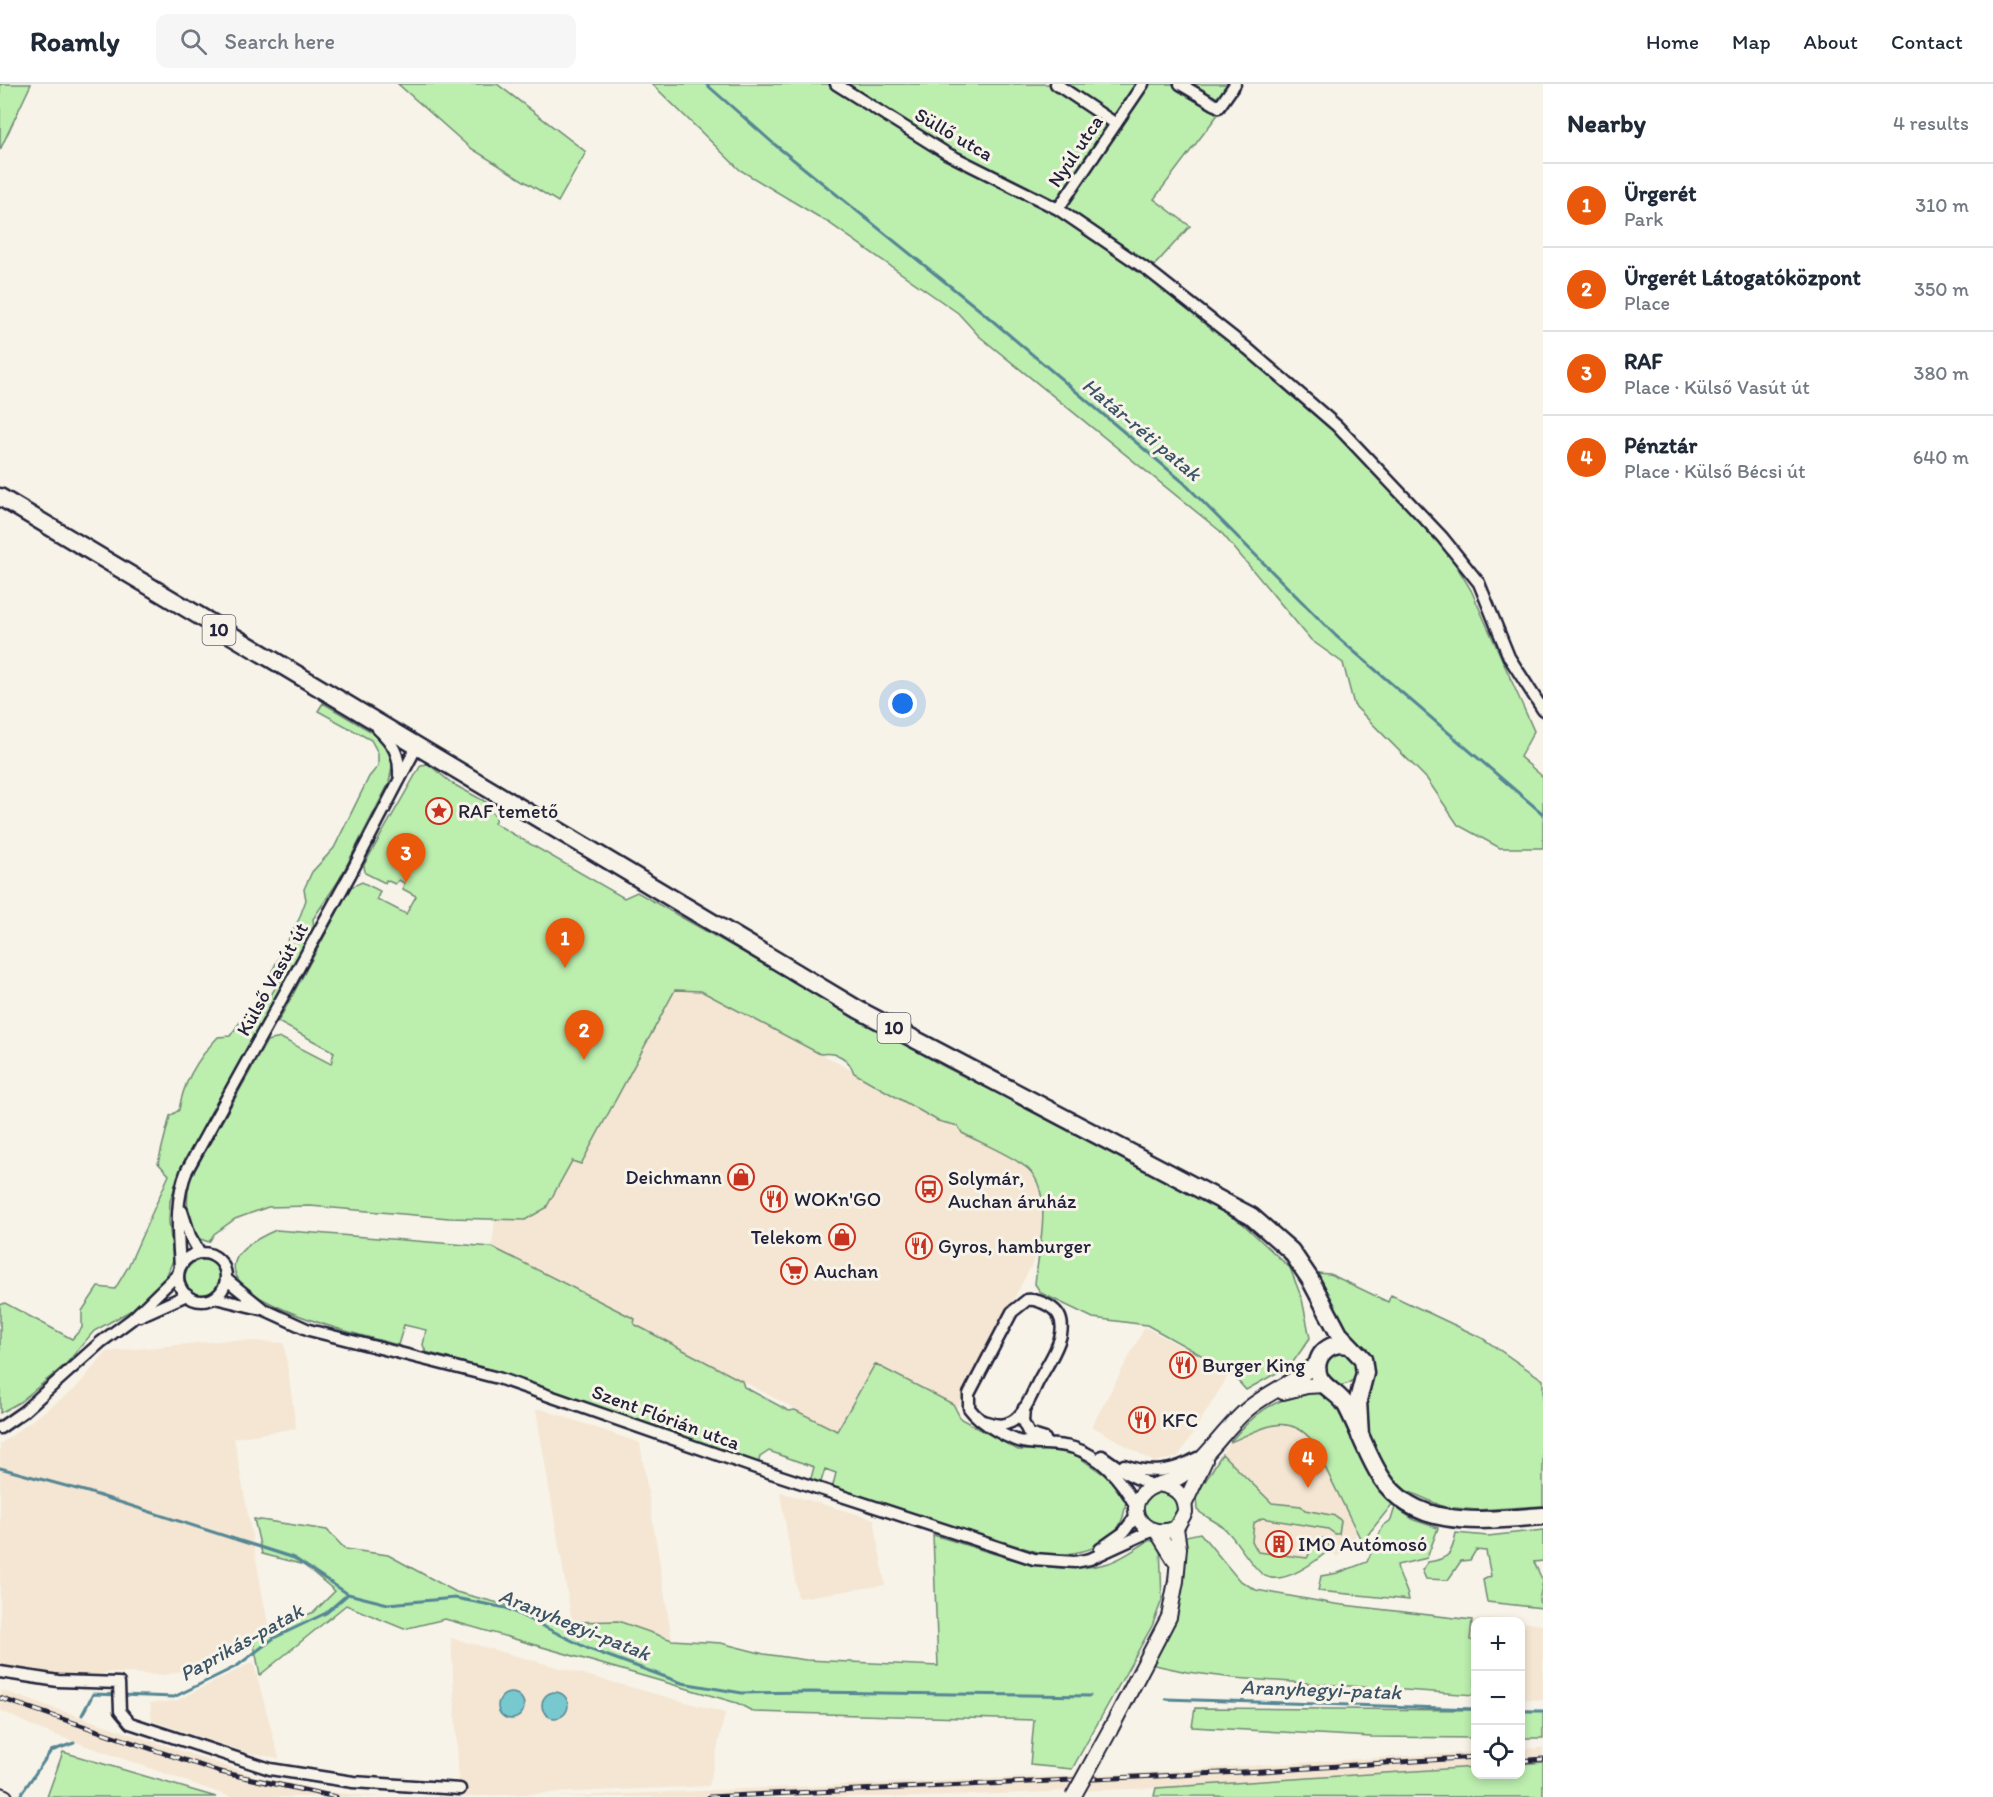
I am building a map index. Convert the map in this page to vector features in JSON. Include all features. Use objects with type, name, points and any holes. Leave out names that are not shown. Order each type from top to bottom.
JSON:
[{"type":"main road","name":"10","points":[[0,497],[416,748],[859,1010],[1251,1216],[1291,1251],[1339,1334],[1364,1359],[1365,1373],[1358,1400],[1360,1436]]},
{"type":"main road","name":"10","points":[[1315,1290],[1324,1326],[1317,1372],[1346,1405],[1383,1480],[1405,1502],[1435,1516],[1455,1519],[1543,1516]]},
{"type":"main road","points":[[1321,1357],[1335,1344],[1348,1345]]},
{"type":"main road","points":[[1329,1388],[1350,1390],[1362,1380]]},
{"type":"street","name":"Süllő utca","points":[[836,84],[946,153],[1058,209],[1158,278],[1248,349],[1337,426],[1442,537],[1479,583],[1509,657],[1543,710]]},
{"type":"street","points":[[1056,84],[1116,123]]},
{"type":"street","name":"Nyúl utca","points":[[1058,209],[1143,84]]},
{"type":"street","points":[[1180,84],[1219,107],[1235,84]]},
{"type":"street","points":[[363,716],[394,746],[398,757],[399,779]]},
{"type":"street","name":"Külső Vasút út","points":[[179,1271],[178,1196],[187,1170],[351,873],[416,748]]},
{"type":"street","points":[[178,1196],[185,1224],[200,1253]]},
{"type":"street","points":[[0,1428],[23,1412],[101,1342],[132,1319],[179,1271],[190,1256],[200,1253],[211,1254],[219,1260],[225,1269],[224,1288],[215,1298],[202,1301],[187,1296],[181,1288],[179,1271]]},
{"type":"street","name":"Szent Flórián utca","points":[[226,1279],[263,1310]]},
{"type":"street","points":[[132,1319],[187,1296]]},
{"type":"street","name":"Szent Flórián utca","points":[[215,1298],[263,1310],[309,1330],[498,1378],[868,1506],[1011,1552],[1075,1562],[1090,1559],[1155,1532]]},
{"type":"street","points":[[983,1421],[1003,1425],[1015,1419],[1024,1408],[1062,1331],[1059,1315],[1053,1308],[1033,1299],[1022,1302],[1012,1312],[969,1394],[969,1408],[983,1421],[1020,1442],[1072,1447],[1086,1453],[1120,1480],[1144,1527],[1155,1532],[1176,1562]]},
{"type":"street","points":[[1137,1510],[1141,1495],[1181,1476],[1210,1450],[1237,1418],[1321,1357]]},
{"type":"street","points":[[1264,1398],[1307,1386],[1329,1388]]},
{"type":"street","points":[[1024,1408],[1023,1422],[1034,1437],[1074,1442],[1107,1459],[1128,1474],[1177,1490],[1185,1503]]},
{"type":"street","points":[[1107,1459],[1144,1471],[1164,1472],[1210,1450]]},
{"type":"street","points":[[1155,1532],[1176,1528],[1185,1516],[1185,1503],[1210,1450]]},
{"type":"street","name":"Szent Flórián utca","points":[[1057,1561],[1108,1545],[1124,1532],[1137,1510]]},
{"type":"street","points":[[1072,1797],[1169,1617],[1179,1548],[1176,1528]]},
{"type":"street","points":[[0,1672],[58,1682],[118,1687],[119,1705],[123,1716],[139,1728],[270,1769],[353,1782],[460,1789]]},
{"type":"street","points":[[0,1796],[5,1797]]},
{"type":"shaded area","points":[[671,988],[701,989],[1032,1168],[1047,1200],[1042,1245],[953,1415],[837,1431],[634,1324],[635,1319],[492,1247],[495,1220],[525,1220],[546,1208],[572,1161],[581,1164]]},
{"type":"shaded area","points":[[1145,1327],[1230,1373],[1178,1457],[1154,1462],[1092,1426]]},
{"type":"shaded area","points":[[228,1340],[284,1343],[296,1428],[234,1438],[268,1625],[185,1670],[164,1675],[107,1672],[99,1678],[82,1679],[0,1666],[0,1444],[75,1389],[106,1352]]},
{"type":"shaded area","points":[[541,1409],[640,1443],[672,1640],[618,1621],[572,1622],[536,1410]]},
{"type":"shaded area","points":[[1290,1423],[1301,1429],[1311,1439],[1356,1531],[1354,1543],[1337,1557],[1323,1538],[1317,1540],[1307,1558],[1258,1552],[1252,1541],[1254,1523],[1262,1518],[1328,1529],[1336,1516],[1305,1510],[1300,1506],[1272,1503],[1222,1454],[1230,1442],[1264,1428]]},
{"type":"shaded area","points":[[780,1492],[874,1519],[885,1585],[798,1598]]},
{"type":"shaded area","points":[[1525,1623],[1543,1625],[1543,1700],[1525,1699]]},
{"type":"shaded area","points":[[451,1638],[725,1713],[709,1786],[460,1797]]},
{"type":"shaded area","points":[[253,1662],[279,1758],[245,1752],[152,1721],[150,1703],[176,1701]]},
{"type":"shaded area","points":[[0,1690],[256,1776],[329,1792],[379,1797],[231,1797],[36,1728],[0,1710]]},
{"type":"shaded area","points":[[1543,1748],[1543,1762],[1525,1764],[1525,1749]]},
{"type":"shaded area","points":[[1471,1752],[1471,1767],[1156,1788],[916,1797],[556,1797],[1135,1773]]},
{"type":"green space","points":[[0,84],[31,84],[0,150]]},
{"type":"green space","points":[[398,84],[497,84],[586,152],[558,202],[469,147]]},
{"type":"green space","points":[[652,84],[1241,84],[1154,199],[1190,226],[1153,267],[1204,306],[1312,403],[1441,540],[1471,590],[1534,731],[1520,757],[1543,777],[1543,848],[1500,848],[1458,825],[1427,779],[1354,705],[1343,663],[1311,640],[1220,531],[979,336],[958,313],[829,223],[740,170]]},
{"type":"green space","points":[[323,703],[382,738],[393,761],[389,783],[339,880],[313,919],[314,929],[178,1178],[170,1201],[169,1221],[173,1260],[165,1280],[130,1311],[94,1331],[66,1364],[20,1402],[0,1413],[0,1305],[5,1303],[72,1339],[82,1328],[82,1311],[98,1287],[115,1289],[128,1267],[169,1175],[158,1163],[170,1116],[179,1110],[184,1090],[193,1071],[204,1053],[218,1037],[230,1036],[240,1022],[254,1024],[280,980],[271,973],[299,919],[306,900],[304,889],[312,872],[334,848],[369,777],[378,766],[378,753],[371,740],[318,711]]},
{"type":"green space","points":[[428,764],[453,784],[486,802],[489,811],[497,816],[494,823],[624,898],[637,892],[943,1066],[1162,1175],[1242,1223],[1290,1268],[1302,1299],[1310,1338],[1291,1365],[1246,1390],[1228,1370],[1147,1325],[1093,1318],[1041,1293],[1035,1284],[1043,1207],[1036,1179],[1027,1168],[962,1133],[958,1126],[938,1121],[854,1073],[845,1059],[832,1054],[820,1054],[701,991],[675,990],[581,1164],[572,1161],[546,1208],[525,1220],[449,1218],[310,1206],[268,1207],[235,1219],[214,1234],[209,1242],[197,1238],[188,1209],[190,1179],[267,1041],[281,1038],[331,1064],[334,1052],[278,1022],[351,887],[362,882],[380,891],[377,899],[406,914],[416,896],[403,889],[404,883],[399,880],[395,884],[386,880],[385,883],[365,873],[364,865],[421,765]]},
{"type":"green space","points":[[276,1230],[492,1247],[635,1319],[634,1324],[742,1381],[744,1387],[789,1411],[795,1410],[837,1431],[875,1364],[953,1404],[961,1419],[1018,1450],[1048,1450],[1074,1454],[1109,1478],[1126,1498],[1124,1514],[1119,1527],[1111,1537],[1088,1550],[1044,1554],[832,1489],[836,1473],[825,1469],[820,1485],[810,1482],[814,1467],[769,1451],[760,1457],[758,1464],[498,1372],[426,1352],[423,1345],[426,1330],[404,1325],[398,1345],[307,1319],[273,1304],[247,1288],[234,1270],[242,1251]]},
{"type":"green space","points":[[203,1260],[216,1265],[221,1278],[216,1291],[203,1296],[190,1291],[185,1278],[190,1265]]},
{"type":"green space","points":[[1316,1273],[1330,1274],[1388,1302],[1391,1295],[1482,1338],[1543,1380],[1543,1506],[1477,1510],[1444,1507],[1396,1486],[1385,1473],[1367,1434],[1364,1394],[1373,1378],[1373,1363],[1367,1348],[1344,1334]]},
{"type":"green space","points":[[1341,1351],[1353,1356],[1358,1368],[1353,1380],[1341,1385],[1329,1380],[1324,1368],[1329,1356]]},
{"type":"green space","points":[[1311,1391],[1333,1398],[1394,1502],[1362,1542],[1311,1439],[1301,1431],[1282,1424],[1262,1428],[1230,1442],[1248,1422],[1275,1403]]},
{"type":"green space","points":[[1222,1454],[1272,1503],[1301,1506],[1305,1510],[1336,1516],[1341,1521],[1339,1534],[1335,1534],[1328,1529],[1262,1518],[1254,1523],[1252,1541],[1258,1552],[1307,1558],[1317,1540],[1324,1538],[1331,1548],[1289,1576],[1270,1578],[1262,1574],[1224,1528],[1197,1510],[1196,1496]]},
{"type":"green space","points":[[1161,1491],[1173,1497],[1179,1509],[1173,1521],[1161,1527],[1149,1521],[1143,1509],[1149,1497]]},
{"type":"green space","points":[[1395,1507],[1414,1520],[1438,1528],[1427,1558],[1397,1565],[1409,1600],[1318,1591],[1321,1576],[1338,1573],[1367,1562],[1383,1526],[1391,1520]]},
{"type":"green space","points":[[254,1519],[327,1530],[345,1549],[388,1555],[456,1592],[572,1622],[618,1621],[672,1640],[721,1643],[764,1654],[806,1660],[938,1666],[933,1535],[1018,1561],[1062,1568],[1084,1568],[1105,1564],[1122,1557],[1150,1540],[1160,1544],[1162,1600],[1152,1626],[1072,1769],[1030,1765],[1034,1720],[754,1712],[737,1703],[445,1619],[404,1629],[346,1605],[260,1675],[253,1640],[272,1629],[314,1612],[335,1591],[304,1565],[262,1554]]},
{"type":"green space","points":[[1543,1530],[1543,1561],[1534,1562],[1543,1581],[1539,1601],[1543,1608],[1487,1602],[1483,1580],[1491,1576],[1486,1551],[1476,1550],[1470,1560],[1461,1561],[1448,1580],[1426,1579],[1422,1570],[1428,1562],[1441,1559],[1451,1551],[1456,1533],[1488,1536]]},
{"type":"green space","points":[[1200,1533],[1239,1580],[1256,1590],[1335,1604],[1471,1620],[1471,1695],[1234,1678],[1187,1672],[1150,1664],[1175,1620],[1186,1536]]},
{"type":"green space","points":[[1195,1708],[1471,1710],[1471,1738],[1371,1737],[1192,1727]]},
{"type":"green space","points":[[1525,1710],[1543,1711],[1543,1738],[1525,1738]]},
{"type":"green space","points":[[63,1752],[216,1797],[47,1797]]},
{"type":"green space","points":[[1543,1762],[1543,1797],[1154,1796],[1156,1788],[1471,1767],[1471,1779],[1525,1779],[1525,1764]]},
{"type":"water","points":[[555,1692],[564,1696],[568,1705],[564,1714],[555,1718],[546,1714],[542,1705],[546,1696]]},
{"type":"water","points":[[511,1693],[520,1697],[524,1706],[520,1715],[511,1719],[502,1715],[498,1706],[502,1697]]},
{"type":"waterway","name":"Határ-réti patak","points":[[706,84],[774,144],[981,311],[1183,482],[1336,636],[1543,814]]},
{"type":"waterway","name":"Aranyhegyi-patak","points":[[0,1468],[88,1492],[294,1558],[348,1594],[388,1604],[455,1598],[506,1608],[589,1649],[682,1683],[742,1693],[1090,1696]]},
{"type":"waterway","name":"Paprikás-patak","points":[[82,1715],[93,1694],[174,1697],[237,1666],[274,1638],[326,1613],[348,1594]]},
{"type":"waterway","name":"Aranyhegyi-patak","points":[[1166,1699],[1471,1709]]},
{"type":"waterway","name":"Aranyhegyi-patak","points":[[1525,1711],[1543,1711]]},
{"type":"waterway","name":"Paprikás-patak","points":[[19,1797],[51,1751],[74,1743]]},
{"type":"railway","points":[[0,1698],[220,1772],[336,1797]]},
{"type":"railway","points":[[709,1797],[1263,1771],[1471,1757]]},
{"type":"railway","points":[[1525,1761],[1543,1759]]},
{"type":"place","name":"RAF temető","points":[[439,811]]},
{"type":"place","name":"RAF","points":[[406,883]]},
{"type":"place","name":"Ürgerét","points":[[565,968]]},
{"type":"place","name":"Ürgerét Látogatóközpont","points":[[584,1060]]},
{"type":"place","name":"Deichmann","points":[[741,1177]]},
{"type":"place","name":"Solymár, Auchan áruház","points":[[929,1189]]},
{"type":"place","name":"WOKn'GO","points":[[774,1199]]},
{"type":"place","name":"Telekom","points":[[842,1237]]},
{"type":"place","name":"Gyros, hamburger","points":[[919,1246]]},
{"type":"place","name":"Auchan","points":[[794,1271]]},
{"type":"place","name":"Burger King","points":[[1183,1365]]},
{"type":"place","name":"KFC","points":[[1142,1420]]},
{"type":"place","name":"Pénztár","points":[[1308,1488]]},
{"type":"place","name":"IMO Autómosó","points":[[1279,1544]]}]
